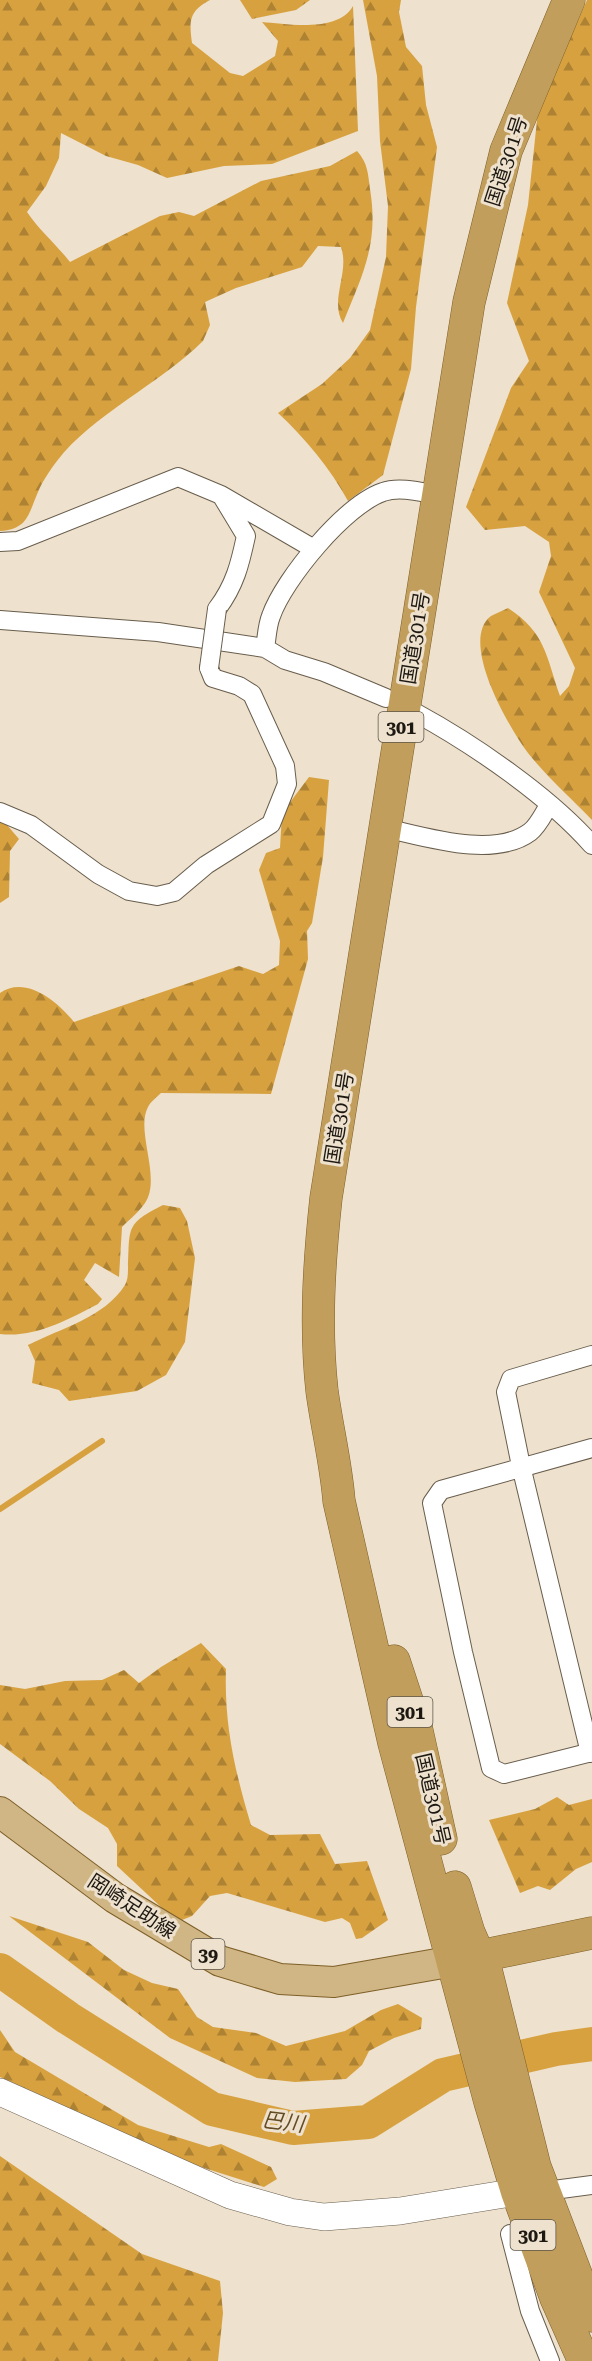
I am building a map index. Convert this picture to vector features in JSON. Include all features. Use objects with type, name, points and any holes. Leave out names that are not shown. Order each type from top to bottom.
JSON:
[{"type":"highway","name":"国道301号","points":[[569,0],[536,74],[503,162],[469,302],[326,1198],[319,1269],[318,1317],[322,1391],[336,1468],[346,1488],[376,1602],[417,1731],[437,1822],[459,1904],[470,1968],[527,2181],[543,2305],[584,2361]]},
{"type":"highway","points":[[470,1968],[592,1933]]},
{"type":"highway","name":"国道301号","points":[[527,2181],[553,2217],[592,2316]]},
{"type":"main road","name":"岡崎足助線","points":[[0,1812],[115,1898],[220,1961],[280,1979],[334,1982],[470,1968]]},
{"type":"main road","points":[[0,2092],[230,2195],[290,2212],[324,2217],[400,2211],[527,2181]]},
{"type":"street","points":[[0,542],[18,541],[178,477],[221,495],[314,549]]},
{"type":"street","points":[[265,648],[271,616],[286,587],[314,549],[363,502],[384,491],[408,490],[437,495]]},
{"type":"street","points":[[0,812],[31,825],[98,874],[129,891],[157,896],[174,892],[206,865],[272,824],[287,784],[285,766],[252,694],[239,686],[213,678],[209,668],[217,609],[230,592],[239,572],[246,536],[221,495]]},
{"type":"street","points":[[0,620],[158,632],[265,648],[285,660],[324,672],[386,698]]},
{"type":"street","points":[[416,712],[468,743],[549,806],[592,845]]},
{"type":"street","points":[[385,828],[484,846],[508,842],[531,831],[549,806]]},
{"type":"street","points":[[592,1355],[511,1379],[506,1392],[520,1466],[591,1753],[504,1774],[491,1768],[432,1503],[441,1490],[520,1466],[592,1448]]},
{"type":"street","points":[[527,2181],[592,2185]]},
{"type":"street","points":[[510,2234],[543,2305],[550,2361]]},
{"type":"green space","points":[[0,0],[210,0],[198,8],[192,17],[192,43],[230,73],[243,76],[275,56],[278,41],[262,22],[298,25],[324,23],[346,15],[353,6],[358,131],[272,164],[224,166],[167,178],[138,165],[106,156],[61,133],[59,158],[46,186],[27,212],[70,262],[160,216],[179,212],[194,216],[261,181],[330,166],[357,151],[368,174],[372,226],[371,242],[363,273],[343,323],[338,305],[343,267],[341,247],[318,246],[302,267],[236,288],[205,302],[210,325],[203,341],[72,444],[46,476],[22,524],[0,531]]},
{"type":"green space","points":[[240,0],[310,0],[296,10],[252,19]]},
{"type":"green space","points":[[363,0],[401,0],[399,12],[406,47],[422,66],[426,105],[437,147],[416,307],[411,369],[383,475],[348,501],[316,454],[278,413],[322,384],[350,358],[370,330],[386,257],[388,206],[380,141],[377,76]]},
{"type":"green space","points":[[587,0],[592,0],[592,820],[543,771],[520,741],[490,685],[480,645],[482,628],[491,616],[508,608],[521,617],[543,646],[560,696],[569,686],[575,668],[539,592],[551,556],[549,542],[525,526],[485,530],[466,507],[511,388],[529,361],[507,303],[528,205],[538,111]]},
{"type":"green space","points":[[309,777],[329,780],[323,857],[312,923],[307,931],[308,959],[271,1094],[161,1093],[149,1105],[145,1117],[144,1129],[151,1181],[149,1193],[143,1206],[122,1227],[119,1277],[95,1263],[84,1280],[102,1299],[98,1304],[63,1322],[38,1330],[13,1335],[0,1334],[0,993],[10,988],[31,989],[50,999],[74,1022],[239,966],[263,974],[279,965],[280,941],[259,870],[266,853],[280,848],[282,813]]},
{"type":"green space","points":[[0,822],[7,825],[19,839],[10,851],[9,897],[0,903]]},
{"type":"green space","points":[[163,1205],[180,1208],[187,1221],[195,1258],[185,1342],[166,1375],[137,1391],[69,1401],[59,1390],[32,1383],[35,1361],[28,1345],[94,1314],[116,1296],[127,1279],[132,1228],[142,1217]]},
{"type":"green space","points":[[201,1643],[226,1669],[227,1709],[232,1748],[251,1825],[270,1835],[320,1834],[335,1864],[367,1861],[388,1920],[362,1938],[356,1939],[350,1923],[342,1918],[325,1922],[227,1893],[210,1896],[192,1916],[177,1922],[117,1866],[117,1844],[108,1828],[79,1809],[50,1781],[0,1744],[0,1685],[25,1689],[65,1681],[102,1680],[124,1670],[139,1683]]},
{"type":"green space","points":[[557,1797],[569,1805],[592,1799],[592,1862],[576,1869],[550,1890],[538,1886],[520,1893],[489,1820],[535,1809]]},
{"type":"green space","points":[[9,1916],[88,1942],[124,1970],[152,1983],[178,1989],[197,2017],[213,2027],[256,2033],[286,2046],[345,2031],[381,2010],[398,2004],[422,2018],[421,2029],[394,2038],[369,2051],[362,2065],[346,2079],[295,2082],[257,2078],[170,2038]]},
{"type":"green space","points":[[0,2030],[15,2052],[138,2125],[209,2147],[221,2144],[271,2167],[277,2179],[264,2187],[198,2166],[0,2077]]},
{"type":"green space","points":[[0,2156],[142,2254],[220,2281],[223,2313],[218,2361],[0,2361]]},
{"type":"waterway","points":[[0,1509],[102,1441]]},
{"type":"waterway","name":"巴川","points":[[0,1970],[68,2018],[212,2109],[293,2128],[368,2122],[443,2075],[556,2049],[592,2044]]}]
